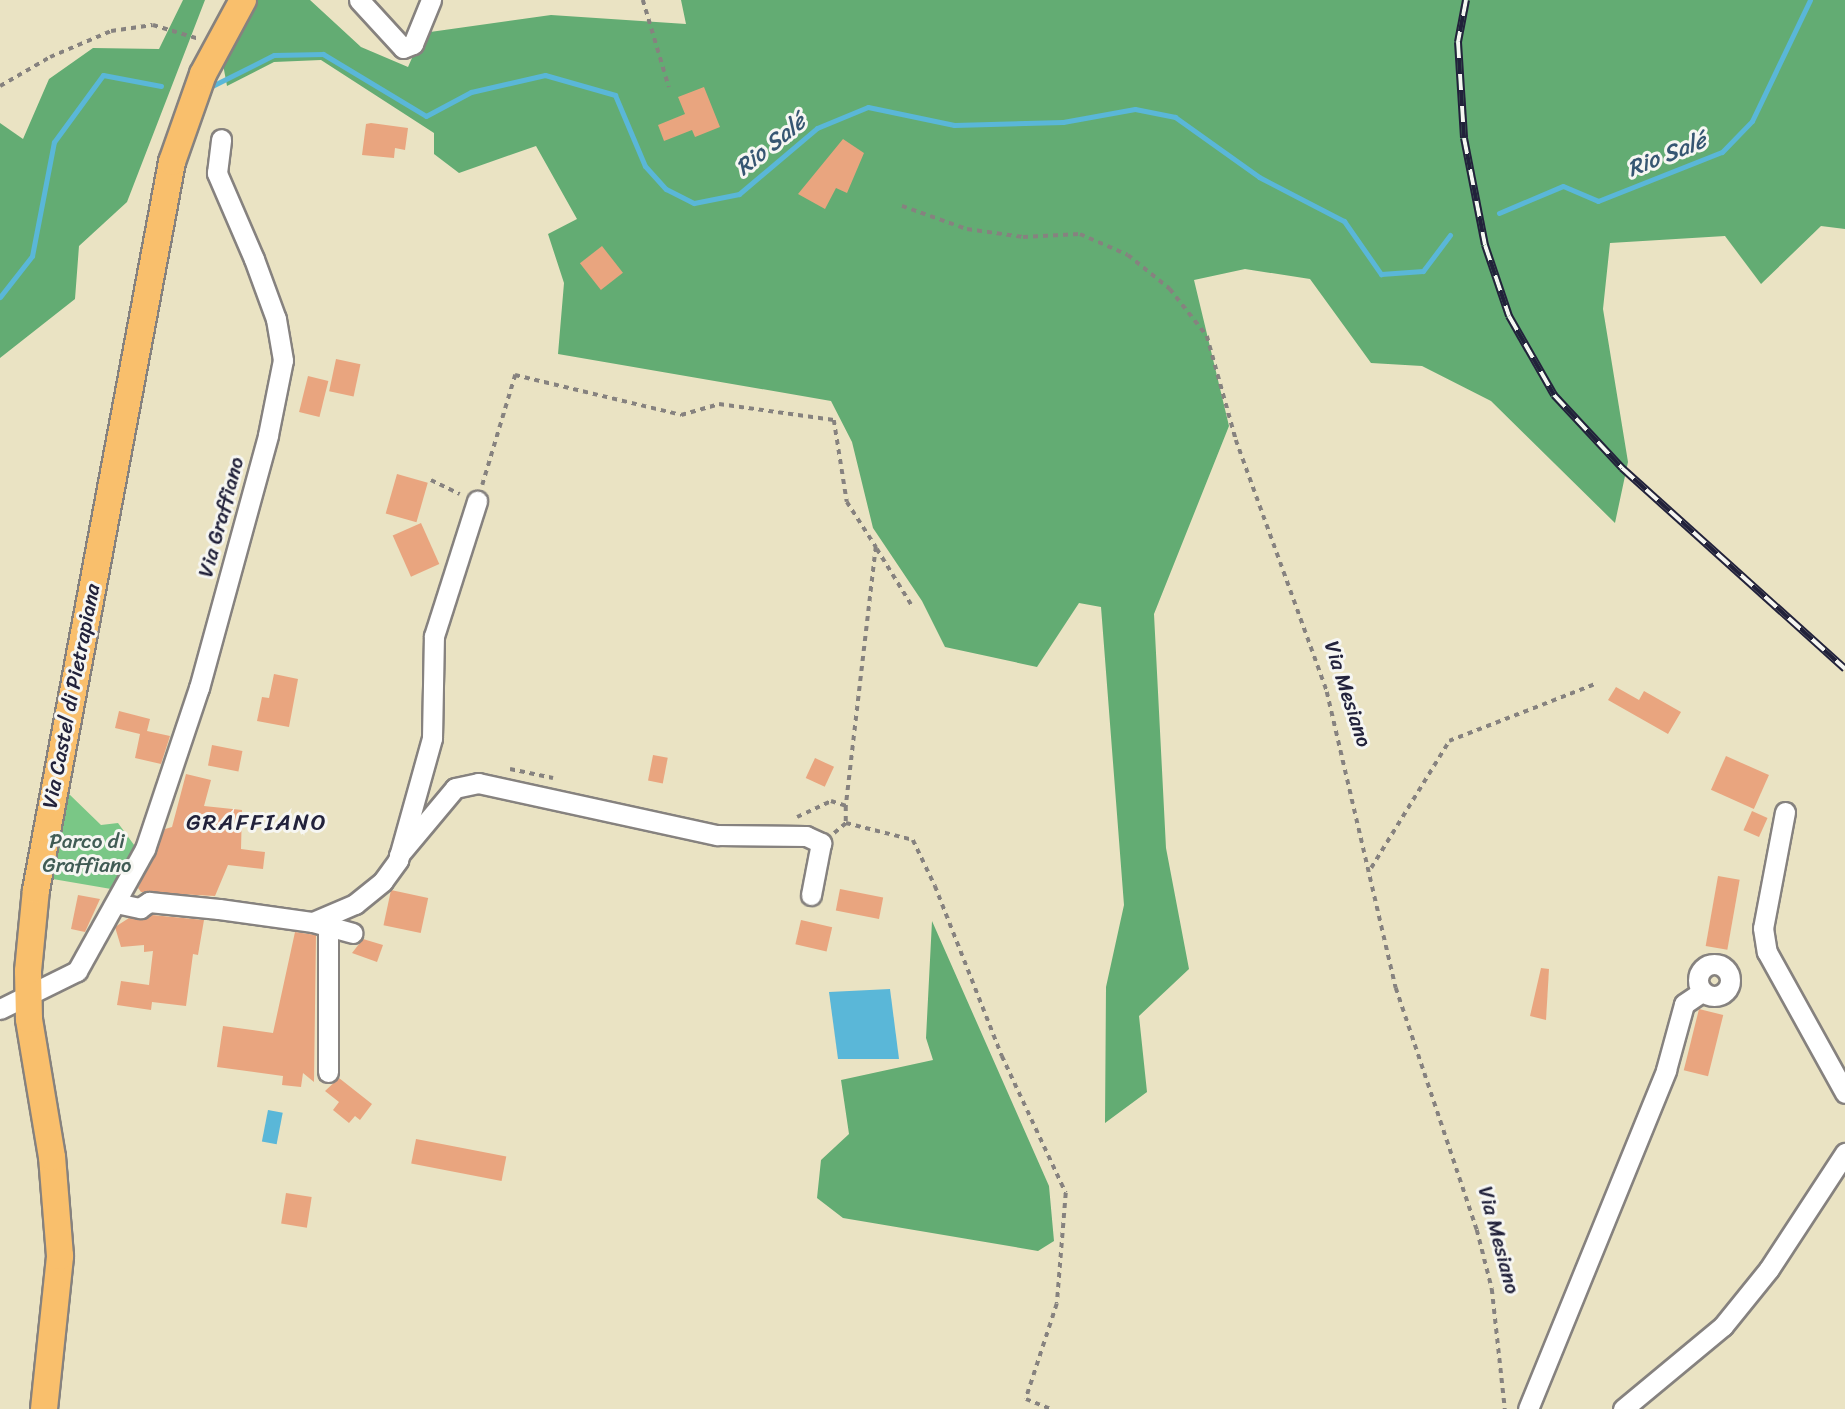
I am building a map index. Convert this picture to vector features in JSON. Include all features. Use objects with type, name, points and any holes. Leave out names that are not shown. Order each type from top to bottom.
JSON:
[{"type":"main road","name":"Via Castel di Pietrapiana","points":[[44,1409],[58,1300],[58,1203],[27,995],[41,862],[164,201],[184,124],[218,45],[243,0]]},
{"type":"street","points":[[359,0],[403,48],[413,44],[431,0]]},
{"type":"street","name":"Via Graffiano","points":[[0,1009],[64,981],[78,971],[157,822],[180,751],[268,435],[284,360],[276,319],[259,271],[217,173],[220,139]]},
{"type":"street","points":[[399,855],[432,738],[434,636],[477,501]]},
{"type":"street","points":[[321,924],[355,904],[383,881],[399,855],[456,788],[478,783],[717,835],[806,836],[821,843],[811,895]]},
{"type":"street","points":[[1785,813],[1763,928],[1767,952],[1845,1093]]},
{"type":"street","points":[[116,903],[140,908],[149,902],[184,905],[321,924],[354,933]]},
{"type":"street","points":[[321,924],[328,1072]]},
{"type":"street","points":[[1528,1409],[1666,1070],[1684,1004],[1702,992]]},
{"type":"street","points":[[1623,1409],[1723,1326],[1769,1269],[1845,1153]]},
{"type":"path","points":[[643,0],[669,87]]},
{"type":"path","points":[[0,86],[50,57],[111,31],[153,26],[218,45]]},
{"type":"path","name":"Via Mesiano","points":[[902,206],[967,229],[1023,237],[1080,234],[1116,249],[1170,289],[1207,336],[1236,440],[1327,692],[1396,988],[1477,1230],[1492,1289],[1505,1409]]},
{"type":"path","points":[[430,480],[477,501],[515,375],[681,415],[719,404],[834,420],[848,502],[911,604]]},
{"type":"path","points":[[876,547],[846,823],[913,840],[1002,1055],[1066,1193],[1057,1304],[1026,1399],[1051,1409]]},
{"type":"path","points":[[1370,870],[1449,741],[1595,684]]},
{"type":"path","points":[[820,808],[831,801],[846,806]]},
{"type":"green space","points":[[183,0],[205,0],[127,202],[79,246],[75,299],[0,358],[0,123],[23,139],[49,79],[93,48],[159,49]]},
{"type":"green space","points":[[248,0],[310,0],[361,47],[408,67],[423,33],[551,15],[686,24],[681,0],[1845,0],[1845,229],[1821,226],[1761,284],[1725,236],[1610,243],[1603,309],[1628,462],[1615,523],[1491,401],[1422,366],[1371,363],[1310,279],[1245,269],[1194,280],[1229,426],[1154,614],[1166,848],[1189,969],[1139,1016],[1147,1092],[1105,1123],[1106,987],[1124,905],[1101,607],[1079,603],[1037,667],[945,647],[922,601],[873,528],[852,442],[831,401],[558,354],[564,283],[548,234],[577,219],[536,146],[459,173],[434,154],[434,133],[321,60],[274,62],[227,86],[220,48]]},
{"type":"green space","name":"Parco di Graffiano","points":[[69,794],[101,825],[118,823],[137,849],[117,890],[47,878]]},
{"type":"green space","points":[[932,921],[1049,1186],[1054,1241],[1038,1251],[843,1218],[817,1198],[821,1160],[849,1134],[841,1080],[933,1060],[926,1038]]},
{"type":"water","points":[[890,989],[899,1059],[838,1059],[829,992]]},
{"type":"water","points":[[268,1110],[283,1113],[277,1144],[262,1141]]},
{"type":"building","points":[[704,87],[720,127],[695,137],[692,130],[664,141],[658,125],[685,114],[678,97]]},
{"type":"building","points":[[366,124],[408,128],[405,150],[395,148],[394,158],[362,155]]},
{"type":"building","points":[[843,139],[864,153],[847,193],[836,188],[825,209],[798,194]]},
{"type":"building","points":[[602,246],[623,273],[601,290],[580,263]]},
{"type":"building","points":[[336,359],[360,364],[354,396],[329,391]]},
{"type":"building","points":[[308,376],[328,381],[319,417],[299,412]]},
{"type":"building","points":[[397,474],[428,483],[416,522],[386,513]]},
{"type":"building","points":[[421,523],[439,564],[411,577],[393,536]]},
{"type":"building","points":[[274,674],[298,679],[289,727],[257,721],[262,697],[269,698]]},
{"type":"building","points":[[1616,687],[1639,700],[1644,691],[1681,712],[1668,734],[1608,700]]},
{"type":"building","points":[[119,711],[150,719],[147,731],[170,736],[161,764],[135,758],[140,734],[115,728]]},
{"type":"building","points":[[212,745],[242,751],[238,772],[208,766]]},
{"type":"building","points":[[653,755],[668,758],[663,783],[648,781]]},
{"type":"building","points":[[1726,756],[1769,775],[1754,809],[1711,790]]},
{"type":"building","points":[[815,758],[834,767],[825,787],[806,778]]},
{"type":"building","points":[[186,774],[211,780],[204,806],[242,810],[241,849],[265,852],[263,869],[228,865],[215,896],[141,892],[138,888],[165,829],[172,827]]},
{"type":"building","points":[[1752,811],[1768,818],[1759,837],[1743,830]]},
{"type":"building","points":[[1718,876],[1740,880],[1727,950],[1706,946]]},
{"type":"building","points":[[840,889],[883,897],[879,919],[836,911]]},
{"type":"building","points":[[391,890],[428,898],[421,933],[384,925]]},
{"type":"building","points":[[78,895],[100,899],[85,932],[71,929]]},
{"type":"building","points":[[152,915],[204,920],[198,955],[193,954],[186,1006],[152,1002],[151,1010],[117,1005],[121,981],[149,985],[153,951],[144,952],[144,945],[121,947],[115,927],[129,918],[142,920]]},
{"type":"building","points":[[801,920],[832,927],[827,952],[795,944]]},
{"type":"building","points":[[295,932],[316,935],[314,1082],[303,1073],[301,1087],[282,1085],[283,1076],[217,1067],[223,1026],[273,1033]]},
{"type":"building","points":[[363,939],[383,945],[377,962],[352,953]]},
{"type":"building","points":[[1541,968],[1549,969],[1546,1020],[1530,1016]]},
{"type":"building","points":[[1699,1009],[1723,1015],[1708,1076],[1684,1070]]},
{"type":"building","points":[[339,1078],[372,1104],[360,1120],[355,1116],[349,1123],[333,1110],[339,1102],[325,1091]]},
{"type":"building","points":[[416,1139],[506,1157],[502,1181],[411,1164]]},
{"type":"building","points":[[286,1193],[312,1197],[307,1228],[281,1224]]},
{"type":"waterway","name":"Rio Salé","points":[[1499,213],[1563,186],[1598,201],[1722,152],[1752,121],[1810,0]]},
{"type":"waterway","name":"Rio Salé","points":[[212,86],[274,55],[323,54],[426,116],[471,92],[545,75],[615,95],[645,166],[666,189],[694,203],[739,194],[817,128],[868,107],[954,125],[1063,122],[1135,109],[1175,117],[1259,177],[1344,221],[1381,274],[1423,271],[1450,235]]},
{"type":"waterway","name":"Rio Salé","points":[[0,297],[32,256],[54,142],[103,75],[161,86]]},
{"type":"railway","points":[[1466,0],[1458,42],[1464,138],[1485,245],[1509,316],[1554,395],[1622,468],[1845,669]]},
{"type":"district","name":"GRAFFIANO","points":[[257,823]]}]
